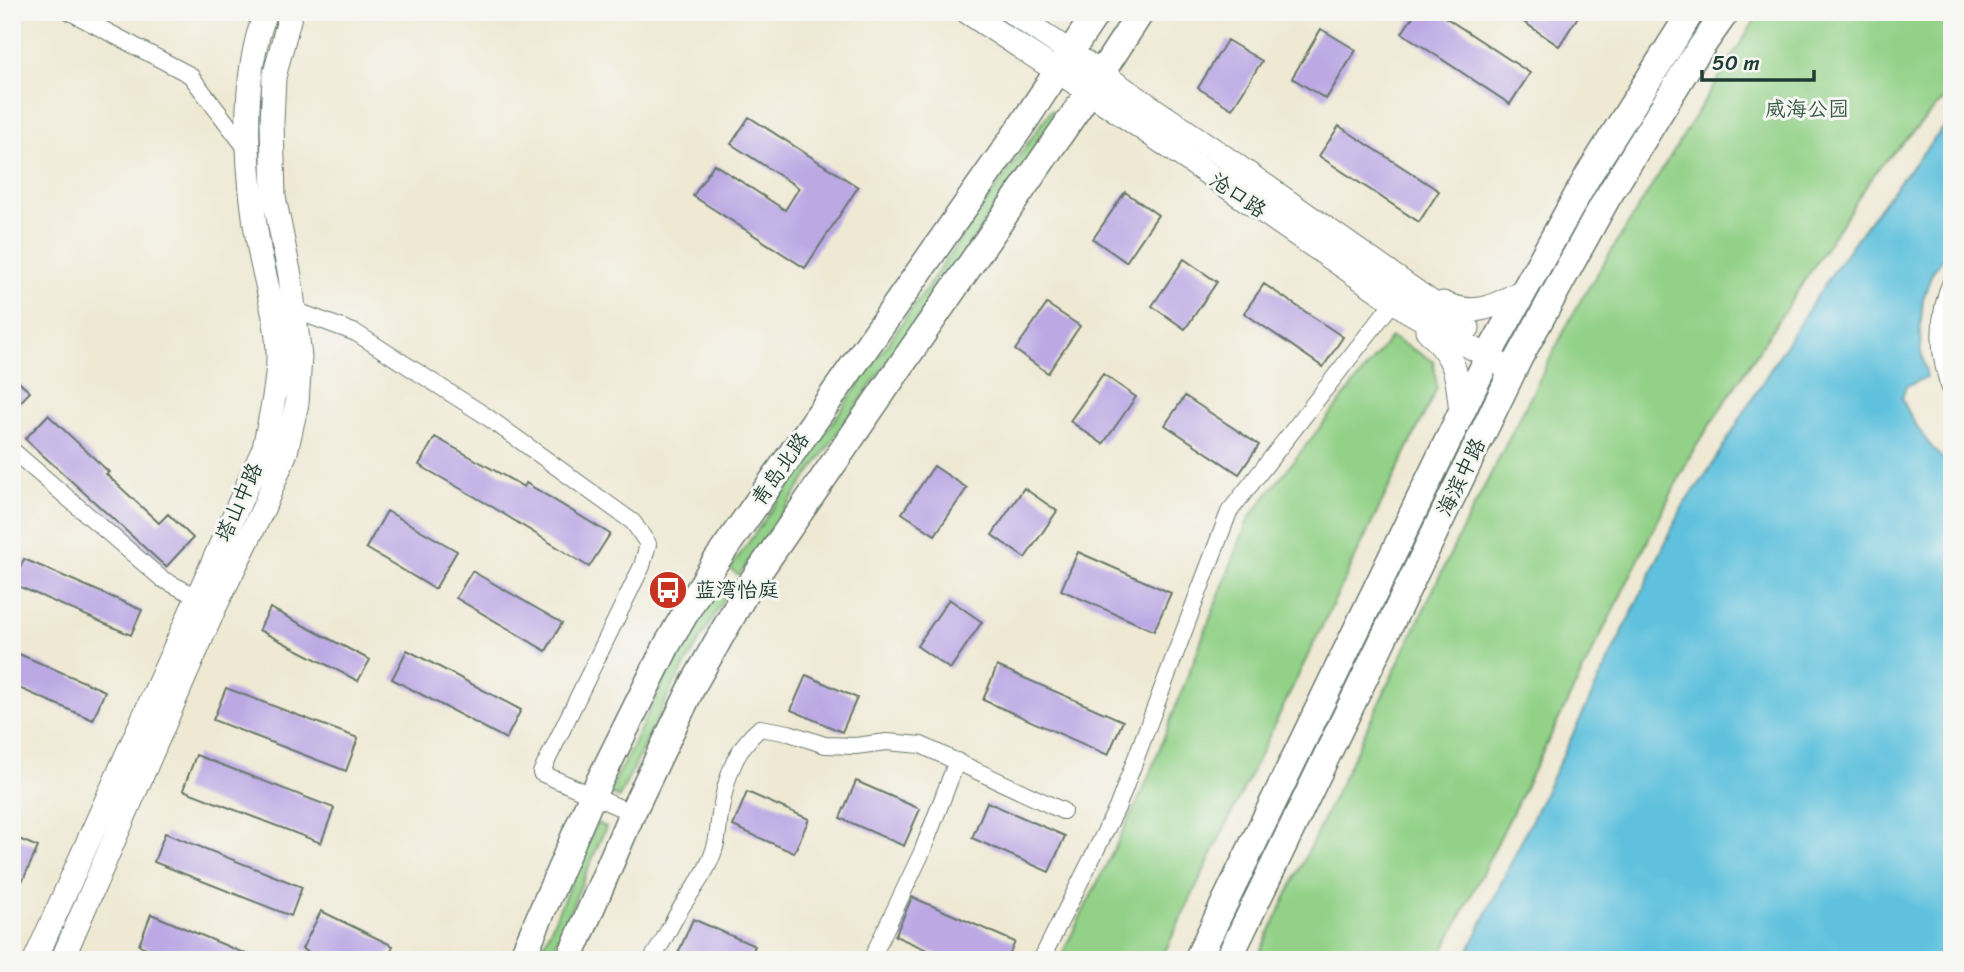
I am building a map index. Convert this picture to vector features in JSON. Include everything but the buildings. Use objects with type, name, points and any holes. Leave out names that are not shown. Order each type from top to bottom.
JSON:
[{"type":"main road","name":"塔山中路","points":[[62,960],[264,448],[275,397],[278,357],[252,212],[248,106],[252,67],[266,12]]},
{"type":"main road","name":"塔山中路","points":[[35,960],[205,602],[263,509],[286,452],[297,402],[300,357],[290,276],[274,198],[272,122],[274,78],[291,12]]},
{"type":"main road","name":"沧口路","points":[[967,12],[1065,62]]},
{"type":"main road","name":"沧口路","points":[[1011,12],[1065,62],[1407,302],[1444,314],[1491,351],[1516,364]]},
{"type":"main road","name":"青岛北路","points":[[521,960],[592,796],[667,645],[714,564],[1065,62],[1097,12]]},
{"type":"main road","name":"青岛北路","points":[[569,960],[632,813],[694,682],[749,586],[1141,12]]},
{"type":"main road","name":"海滨中路","points":[[1197,960],[1491,351],[1589,173],[1691,12]]},
{"type":"main road","name":"海滨中路","points":[[1228,960],[1516,364],[1606,200],[1692,60],[1726,12]]},
{"type":"main road","points":[[1407,302],[1476,311],[1495,306],[1524,290]]},
{"type":"main road","points":[[1407,302],[1448,353],[1457,379],[1461,413]]},
{"type":"street","points":[[70,12],[190,75],[250,152]]},
{"type":"street","points":[[1952,279],[1946,292],[1939,328],[1944,369],[1952,394]]},
{"type":"street","points":[[1041,960],[1117,808],[1229,512],[1407,302]]},
{"type":"street","points":[[294,310],[356,333],[483,414],[633,522],[648,544],[642,566],[541,773],[632,813]]},
{"type":"street","points":[[12,450],[162,579],[205,602]]},
{"type":"street","points":[[651,960],[678,912],[701,881],[715,848],[721,807],[733,761],[745,741],[760,728],[789,733],[825,745],[855,746],[887,742],[921,745],[1063,811]]},
{"type":"street","points":[[871,960],[922,852],[957,761]]},
{"type":"green space","name":"威海公园","points":[[1760,12],[1952,12],[1952,90],[1876,171],[1691,454],[1439,960],[1256,960],[1458,538],[1576,308]]},
{"type":"green space","points":[[1051,110],[1059,115],[739,575],[730,569]]},
{"type":"green space","points":[[1391,337],[1433,361],[1437,388],[1161,960],[1059,960],[1143,791],[1249,518]]},
{"type":"green space","points":[[722,582],[731,587],[671,690],[619,798],[609,793],[662,685]]},
{"type":"green space","points":[[597,823],[606,827],[549,960],[537,960]]},
{"type":"water","points":[[1952,118],[1952,245],[1932,273],[1923,299],[1921,352],[1927,377],[1906,386],[1902,399],[1923,436],[1952,467],[1952,960],[1464,960],[1684,504],[1703,479],[1787,342],[1840,262],[1894,188]]},
{"type":"place","name":"蓝湾怡庭","points":[[668,590]]}]
